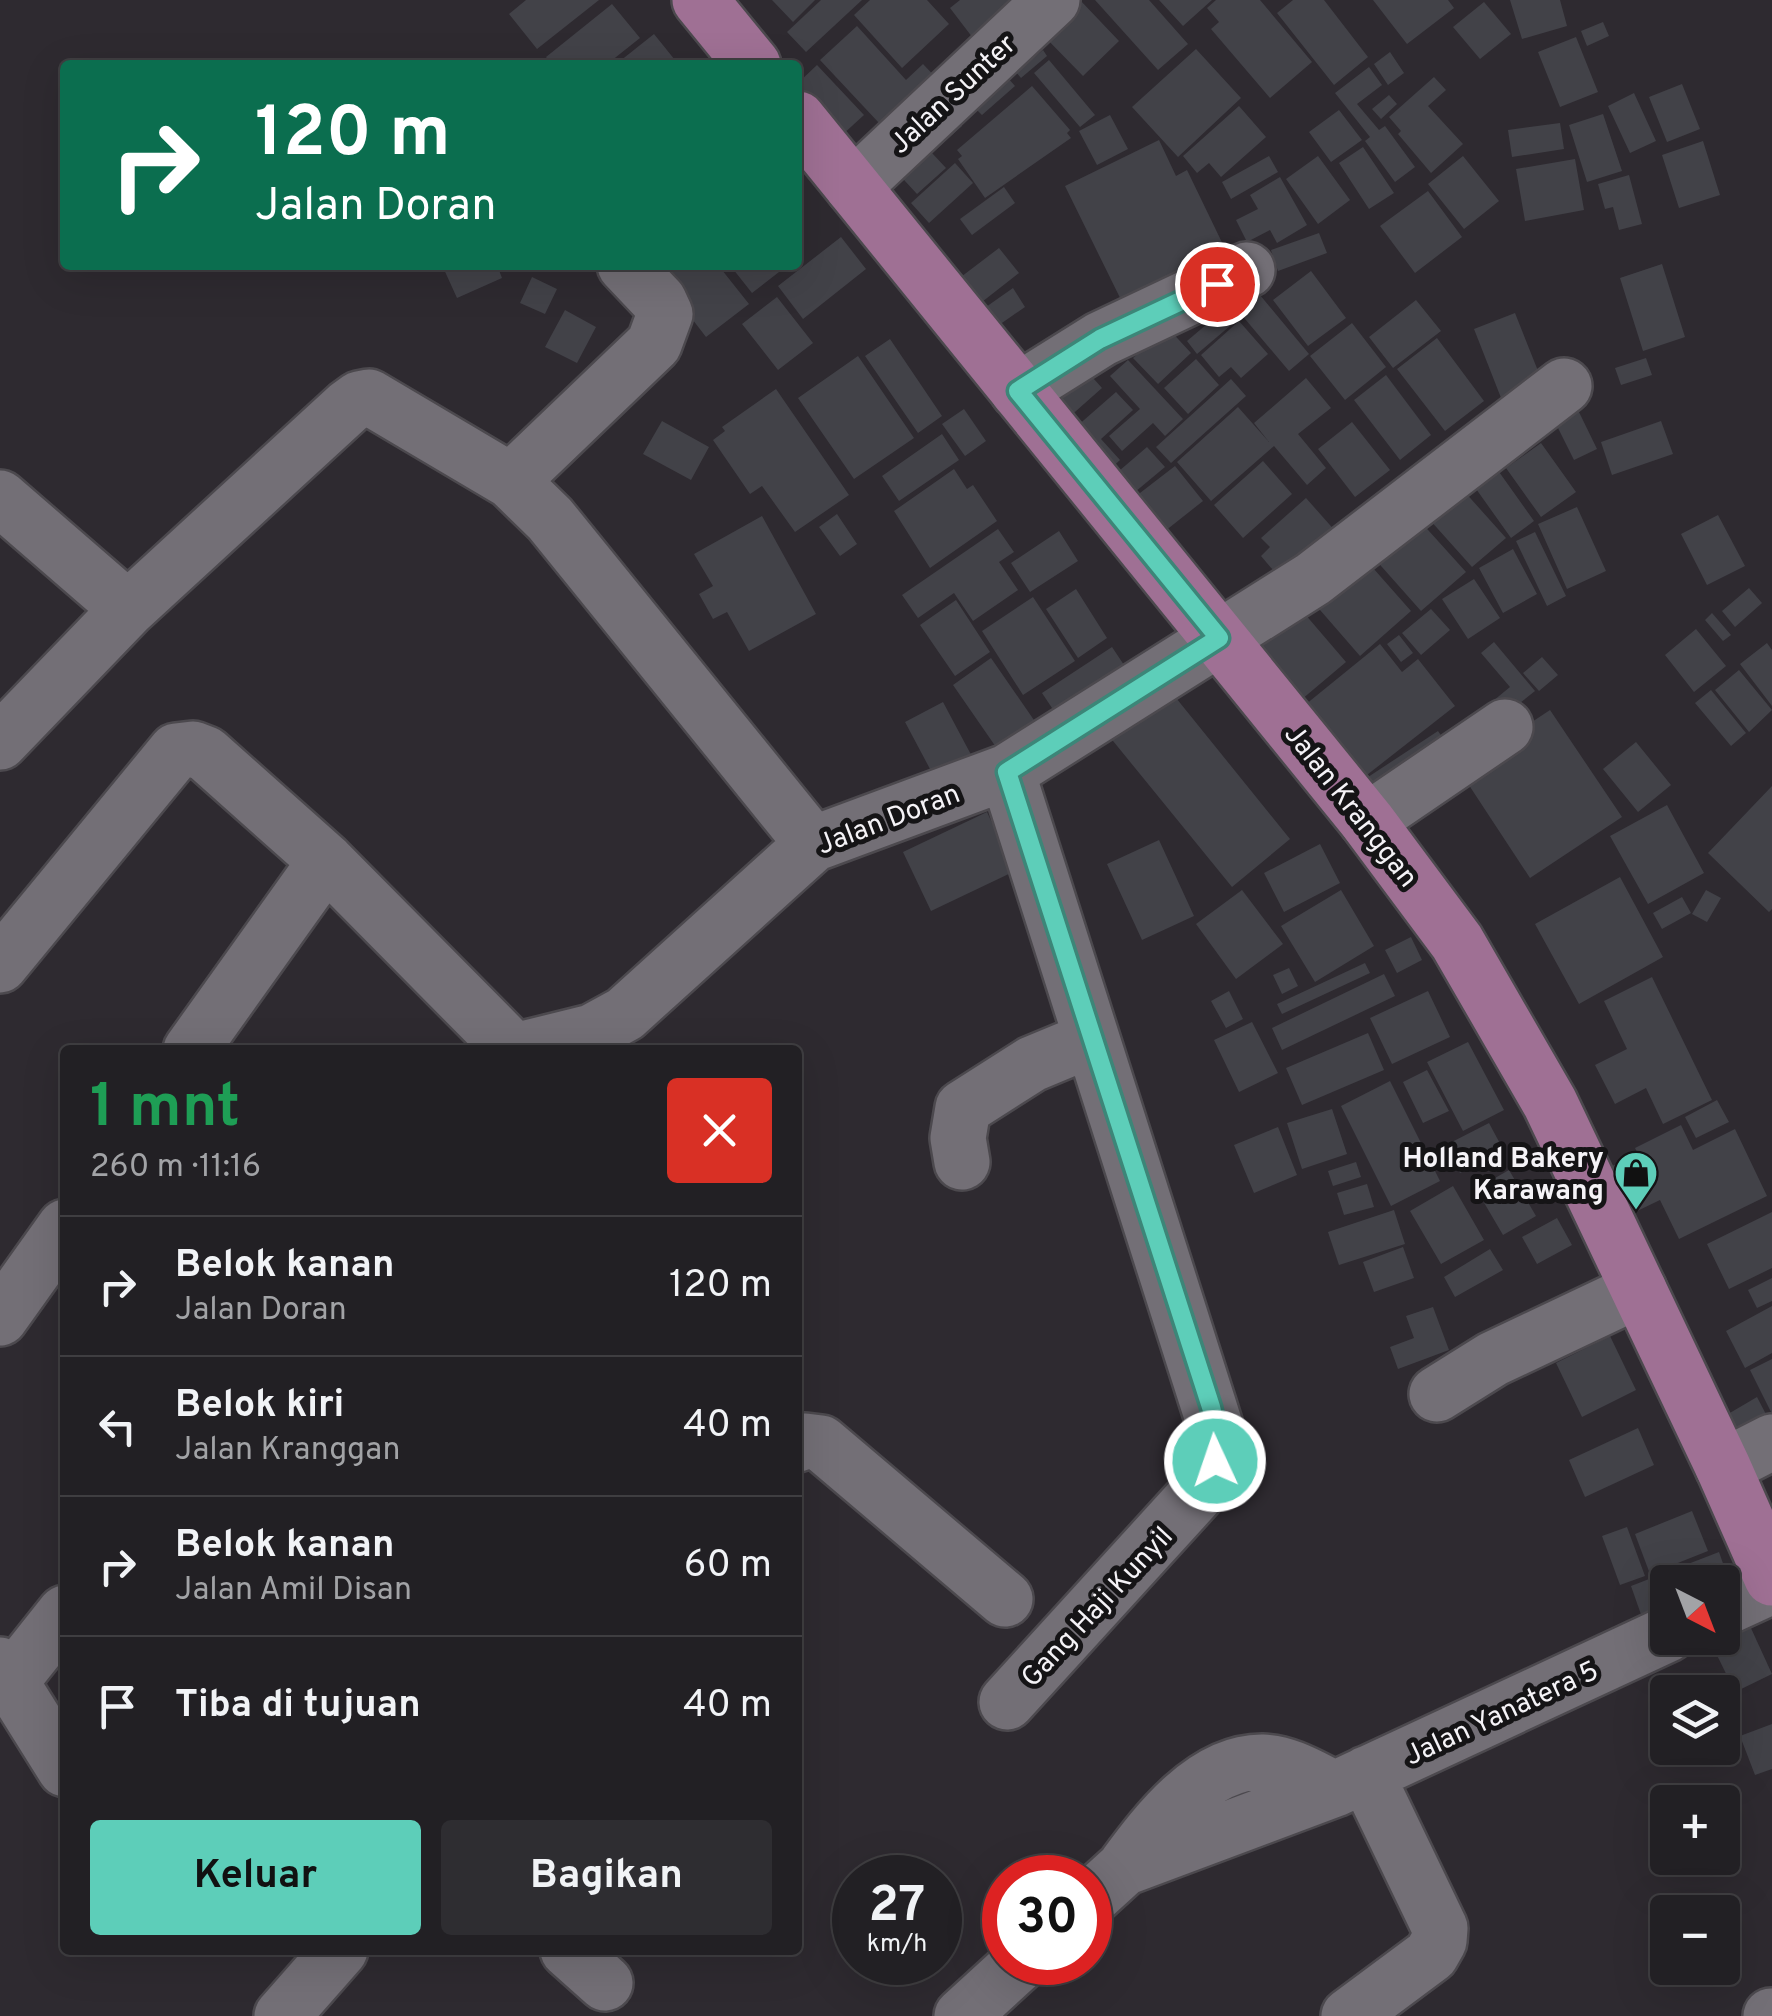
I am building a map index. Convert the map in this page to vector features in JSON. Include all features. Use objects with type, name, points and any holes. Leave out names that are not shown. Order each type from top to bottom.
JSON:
[{"type":"main road","points":[[700,0],[749,60]]},
{"type":"main road","name":"Jalan Kranggan","points":[[802,124],[1367,821],[1457,942],[1550,1103],[1724,1467],[1772,1582]]},
{"type":"street","name":"Jalan Sunter","points":[[852,187],[1052,0]]},
{"type":"street","points":[[511,481],[654,344],[665,314],[660,301],[629,270]]},
{"type":"street","points":[[1018,391],[1100,339],[1247,270]]},
{"type":"street","name":"Jalan Doran","points":[[537,1045],[592,1032],[624,1014],[813,844],[1007,772],[1313,578],[1564,386]]},
{"type":"street","points":[[0,742],[128,608],[348,407],[364,397],[383,404],[511,481],[550,519],[813,844]]},
{"type":"street","points":[[0,498],[128,608]]},
{"type":"street","points":[[1367,821],[1505,728]]},
{"type":"street","points":[[0,965],[176,751],[184,748],[206,754],[326,861],[511,1045]]},
{"type":"street","name":"Gang Haji Kunyil","points":[[1007,772],[1218,1436],[1215,1461],[1202,1488],[1008,1702]]},
{"type":"street","points":[[196,1045],[326,861]]},
{"type":"street","points":[[962,1162],[958,1138],[963,1108],[1032,1064],[1092,1039]]},
{"type":"street","points":[[0,1318],[60,1234]]},
{"type":"street","points":[[1437,1394],[1493,1360],[1639,1290]]},
{"type":"street","points":[[802,1442],[821,1443],[1005,1600]]},
{"type":"street","points":[[1724,1467],[1772,1442]]},
{"type":"street","points":[[1740,1599],[1772,1582]]},
{"type":"street","points":[[60,1618],[5,1674],[60,1761]]},
{"type":"street","name":"Jalan Yanatera 5","points":[[1350,1782],[1650,1642]]},
{"type":"street","points":[[1112,1877],[1174,1808],[1224,1770],[1266,1762],[1350,1782],[1440,1928],[1432,1955],[1348,2016]]},
{"type":"street","points":[[282,2016],[336,1955]]},
{"type":"street","points":[[962,2016],[996,1985]]},
{"type":"building","points":[[526,0],[599,0],[537,49],[509,14]]},
{"type":"building","points":[[772,0],[815,0],[793,22]]},
{"type":"building","points":[[821,0],[862,0],[806,52],[787,32]]},
{"type":"building","points":[[870,0],[927,0],[949,24],[902,68],[854,15]]},
{"type":"building","points":[[960,0],[1020,0],[979,46],[950,8]]},
{"type":"building","points":[[1073,0],[1080,0],[1119,41],[1083,76],[1040,32]]},
{"type":"building","points":[[1095,0],[1149,0],[1188,44],[1158,70]]},
{"type":"building","points":[[1159,0],[1212,0],[1183,26]]},
{"type":"building","points":[[1216,0],[1260,0],[1312,62],[1270,98],[1211,29],[1219,22],[1207,8]]},
{"type":"building","points":[[1293,0],[1324,0],[1368,57],[1334,85],[1277,13]]},
{"type":"building","points":[[1373,0],[1448,0],[1454,8],[1407,44]]},
{"type":"building","points":[[1510,0],[1560,0],[1567,26],[1522,39]]},
{"type":"building","points":[[1484,2],[1511,34],[1480,59],[1453,27]]},
{"type":"building","points":[[612,4],[640,38],[612,60],[546,57]]},
{"type":"building","points":[[1603,22],[1609,36],[1587,46],[1581,31]]},
{"type":"building","points":[[857,26],[906,80],[923,64],[943,85],[908,118],[897,107],[879,123],[820,60]]},
{"type":"building","points":[[654,34],[675,60],[621,60]]},
{"type":"building","points":[[1576,37],[1598,92],[1560,107],[1538,52]]},
{"type":"building","points":[[1196,49],[1241,98],[1178,157],[1132,107]]},
{"type":"building","points":[[1043,50],[1047,56],[1021,78],[1016,72]]},
{"type":"building","points":[[1390,52],[1404,73],[1388,85],[1374,64]]},
{"type":"building","points":[[1049,60],[1095,115],[1080,127],[1034,73]]},
{"type":"building","points":[[817,65],[864,115],[829,147],[802,117],[802,79]]},
{"type":"building","points":[[1369,67],[1382,85],[1357,104],[1379,130],[1385,126],[1415,167],[1395,182],[1365,141],[1370,137],[1335,93]]},
{"type":"building","points":[[1000,69],[1015,86],[982,115],[975,108]]},
{"type":"building","points":[[1434,77],[1446,90],[1428,106],[1463,144],[1431,173],[1389,117]]},
{"type":"building","points":[[1682,84],[1700,129],[1667,142],[1649,97]]},
{"type":"building","points":[[1032,86],[1070,130],[1067,133],[1071,138],[985,198],[958,159],[962,156],[957,150]]},
{"type":"building","points":[[1634,93],[1656,141],[1630,153],[1608,106]]},
{"type":"building","points":[[1389,95],[1397,104],[1381,119],[1372,109]]},
{"type":"building","points":[[1239,106],[1266,137],[1221,177],[1209,163],[1197,173],[1183,156]]},
{"type":"building","points":[[1339,110],[1362,140],[1331,162],[1309,132]]},
{"type":"building","points":[[948,111],[962,126],[932,153],[946,168],[917,194],[893,168]]},
{"type":"building","points":[[1603,114],[1622,171],[1587,182],[1569,125]]},
{"type":"building","points":[[1110,115],[1128,149],[1097,165],[1079,131]]},
{"type":"building","points":[[1560,123],[1564,149],[1512,157],[1508,130]]},
{"type":"building","points":[[1159,140],[1176,176],[1187,170],[1230,259],[1126,310],[1065,186]]},
{"type":"building","points":[[1703,141],[1720,195],[1679,208],[1662,155]]},
{"type":"building","points":[[1363,147],[1394,193],[1369,209],[1339,163]]},
{"type":"building","points":[[1269,156],[1278,172],[1231,199],[1222,182]]},
{"type":"building","points":[[1318,156],[1350,200],[1318,224],[1286,179]]},
{"type":"building","points":[[1463,156],[1499,201],[1464,229],[1428,184]]},
{"type":"building","points":[[1575,159],[1584,210],[1525,221],[1516,169]]},
{"type":"building","points":[[955,163],[973,183],[929,223],[911,203]]},
{"type":"building","points":[[1629,175],[1642,224],[1619,230],[1613,207],[1605,209],[1598,184]]},
{"type":"building","points":[[1280,177],[1307,225],[1277,243],[1270,230],[1247,242],[1236,220],[1258,209],[1250,195]]},
{"type":"building","points":[[1004,187],[1015,203],[972,235],[960,219]]},
{"type":"building","points":[[1428,191],[1462,237],[1415,273],[1380,226]]},
{"type":"building","points":[[1319,233],[1327,253],[1278,271],[1271,250]]},
{"type":"building","points":[[841,237],[866,269],[803,319],[778,286]]},
{"type":"building","points":[[999,248],[1019,273],[973,309],[953,283]]},
{"type":"building","points":[[1662,264],[1685,337],[1643,351],[1620,278]]},
{"type":"building","points":[[444,270],[499,270],[502,278],[457,298]]},
{"type":"building","points":[[722,270],[749,304],[706,337],[656,272]]},
{"type":"building","points":[[734,270],[782,270],[752,293]]},
{"type":"building","points":[[1311,271],[1346,318],[1308,346],[1273,300]]},
{"type":"building","points":[[532,277],[557,289],[545,314],[520,303]]},
{"type":"building","points":[[1013,288],[1025,307],[989,332],[976,314]]},
{"type":"building","points":[[1260,295],[1309,354],[1289,371],[1240,313]]},
{"type":"building","points":[[777,297],[813,343],[778,370],[742,324]]},
{"type":"building","points":[[1416,300],[1441,331],[1393,368],[1369,337]]},
{"type":"building","points":[[1227,307],[1237,320],[1197,354],[1187,341]]},
{"type":"building","points":[[565,310],[596,327],[577,363],[545,347]]},
{"type":"building","points":[[1515,313],[1546,391],[1505,408],[1474,329]]},
{"type":"building","points":[[1239,321],[1268,354],[1241,378],[1231,367],[1219,377],[1201,355]]},
{"type":"building","points":[[1352,323],[1386,367],[1345,400],[1310,356]]},
{"type":"building","points":[[1167,327],[1191,353],[1158,384],[1133,358]]},
{"type":"building","points":[[1437,338],[1484,401],[1445,431],[1397,369]]},
{"type":"building","points":[[890,339],[942,416],[918,433],[865,356]]},
{"type":"building","points":[[858,356],[914,438],[854,479],[798,398]]},
{"type":"building","points":[[1646,358],[1652,375],[1621,385],[1615,368]]},
{"type":"building","points":[[1196,359],[1219,385],[1188,414],[1164,388]]},
{"type":"building","points":[[1128,360],[1183,419],[1165,436],[1153,423],[1122,451],[1109,436],[1140,409],[1110,376]]},
{"type":"building","points":[[1085,369],[1102,388],[1067,419],[1050,400]]},
{"type":"building","points":[[1386,375],[1431,435],[1400,460],[1354,400]]},
{"type":"building","points":[[1306,378],[1331,408],[1298,434],[1326,468],[1307,485],[1274,446],[1211,501],[1177,462],[1238,407],[1269,442],[1254,423]]},
{"type":"building","points":[[1231,379],[1246,396],[1171,463],[1156,447]]},
{"type":"building","points":[[776,389],[849,495],[795,532],[762,486],[750,494],[713,440],[725,431],[722,427]]},
{"type":"building","points":[[1116,392],[1133,410],[1101,439],[1120,460],[1104,475],[1068,434]]},
{"type":"building","points":[[964,409],[986,441],[965,456],[942,424]]},
{"type":"building","points":[[1578,410],[1597,449],[1574,460],[1555,422]]},
{"type":"building","points":[[662,421],[709,447],[691,480],[643,454]]},
{"type":"building","points":[[1661,421],[1673,454],[1612,475],[1601,442]]},
{"type":"building","points":[[1352,422],[1390,470],[1355,497],[1318,449]]},
{"type":"building","points":[[942,434],[959,460],[899,501],[882,476]]},
{"type":"building","points":[[1541,443],[1576,492],[1541,517],[1506,468]]},
{"type":"building","points":[[1147,447],[1165,467],[1129,497],[1112,477]]},
{"type":"building","points":[[1263,461],[1292,494],[1243,538],[1214,505]]},
{"type":"building","points":[[1492,462],[1534,521],[1511,538],[1469,479]]},
{"type":"building","points":[[1175,466],[1203,501],[1155,539],[1127,503]]},
{"type":"building","points":[[954,469],[967,489],[973,485],[997,521],[930,568],[894,511]]},
{"type":"building","points":[[1463,490],[1506,538],[1472,567],[1429,519]]},
{"type":"building","points":[[1306,498],[1345,542],[1284,583],[1261,556],[1270,547],[1261,538]]},
{"type":"building","points":[[1577,507],[1606,571],[1567,589],[1538,524]]},
{"type":"building","points":[[1410,510],[1466,572],[1421,611],[1366,549]]},
{"type":"building","points":[[837,514],[857,544],[840,556],[819,527]]},
{"type":"building","points":[[1718,515],[1745,566],[1707,585],[1681,534]]},
{"type":"building","points":[[762,516],[816,614],[749,651],[727,612],[713,619],[699,594],[713,586],[694,554]]},
{"type":"building","points":[[998,529],[1014,552],[999,562],[1018,590],[973,621],[954,593],[918,618],[902,595]]},
{"type":"building","points":[[1059,531],[1078,561],[1030,592],[1011,563]]},
{"type":"building","points":[[1535,532],[1566,596],[1547,606],[1516,541]]},
{"type":"building","points":[[1513,549],[1537,594],[1503,613],[1479,568]]},
{"type":"building","points":[[1358,551],[1411,611],[1360,656],[1307,595]]},
{"type":"building","points":[[1474,579],[1500,618],[1468,639],[1442,599]]},
{"type":"building","points":[[1749,588],[1762,603],[1735,627],[1722,611]]},
{"type":"building","points":[[1076,589],[1107,638],[1078,658],[1046,609]]},
{"type":"building","points":[[1033,597],[1075,661],[1023,695],[982,631]]},
{"type":"building","points":[[956,600],[990,652],[955,676],[920,625]]},
{"type":"building","points":[[1298,606],[1346,662],[1301,700],[1254,644]]},
{"type":"building","points":[[1431,609],[1450,630],[1421,655],[1402,633]]},
{"type":"building","points":[[1712,613],[1731,635],[1723,641],[1705,620]]},
{"type":"building","points":[[1696,629],[1726,666],[1694,692],[1665,655]]},
{"type":"building","points":[[1399,635],[1413,653],[1401,662],[1387,644]]},
{"type":"building","points":[[1494,642],[1535,691],[1505,715],[1493,701],[1510,687],[1481,653]]},
{"type":"building","points":[[1767,643],[1772,650],[1772,706],[1740,664]]},
{"type":"building","points":[[1380,644],[1402,672],[1418,659],[1455,706],[1358,782],[1300,709]]},
{"type":"building","points":[[1112,647],[1132,677],[1062,723],[1042,693]]},
{"type":"building","points":[[1542,657],[1558,675],[1539,691],[1523,673]]},
{"type":"building","points":[[991,658],[1036,723],[998,750],[953,685]]},
{"type":"building","points":[[1739,670],[1772,710],[1749,732],[1715,690]]},
{"type":"building","points":[[1168,688],[1290,839],[1232,887],[1109,736]]},
{"type":"building","points":[[1711,690],[1746,733],[1731,746],[1695,703]]},
{"type":"building","points":[[943,702],[976,764],[938,784],[905,722]]},
{"type":"building","points":[[1550,710],[1622,817],[1530,878],[1459,770]]},
{"type":"building","points":[[1438,731],[1455,756],[1379,806],[1362,781]]},
{"type":"building","points":[[1636,742],[1671,785],[1638,812],[1603,769]]},
{"type":"building","points":[[1772,786],[1772,909],[1769,912],[1708,853]]},
{"type":"building","points":[[1667,805],[1704,873],[1648,904],[1610,836]]},
{"type":"building","points":[[987,812],[1015,871],[931,911],[903,852]]},
{"type":"building","points":[[1159,840],[1194,916],[1142,940],[1107,864]]},
{"type":"building","points":[[1320,844],[1340,883],[1284,912],[1264,873]]},
{"type":"building","points":[[1620,877],[1663,957],[1579,1004],[1535,924]]},
{"type":"building","points":[[1242,890],[1283,944],[1236,979],[1196,924]]},
{"type":"building","points":[[1341,890],[1374,946],[1315,982],[1281,926]]},
{"type":"building","points":[[1706,890],[1721,898],[1707,922],[1692,914]]},
{"type":"building","points":[[1682,897],[1691,913],[1662,929],[1653,913]]},
{"type":"building","points":[[1411,937],[1422,960],[1397,973],[1385,950]]},
{"type":"building","points":[[1365,963],[1370,973],[1282,1014],[1277,1004]]},
{"type":"building","points":[[1289,968],[1298,986],[1282,994],[1273,975]]},
{"type":"building","points":[[1384,974],[1395,996],[1282,1050],[1272,1028]]},
{"type":"building","points":[[1652,977],[1712,1100],[1663,1124],[1646,1088],[1615,1104],[1595,1065],[1627,1049],[1604,1001]]},
{"type":"building","points":[[1229,991],[1243,1019],[1226,1028],[1211,1001]]},
{"type":"building","points":[[1428,991],[1450,1037],[1392,1064],[1370,1018]]},
{"type":"building","points":[[1252,1022],[1278,1073],[1239,1092],[1214,1040]]},
{"type":"building","points":[[1368,1033],[1384,1070],[1302,1105],[1286,1068]]},
{"type":"building","points":[[1468,1042],[1504,1110],[1463,1131],[1427,1062]]},
{"type":"building","points":[[1427,1070],[1449,1111],[1423,1123],[1403,1082]]},
{"type":"building","points":[[1390,1081],[1440,1181],[1391,1206],[1341,1106]]},
{"type":"building","points":[[1717,1100],[1729,1122],[1696,1138],[1685,1117]]},
{"type":"building","points":[[1332,1109],[1347,1154],[1302,1169],[1287,1123]]},
{"type":"building","points":[[1489,1123],[1504,1151],[1460,1173],[1446,1145]]},
{"type":"building","points":[[1681,1125],[1693,1150],[1735,1129],[1767,1196],[1679,1239],[1660,1200],[1631,1214],[1610,1167],[1638,1154],[1635,1148]]},
{"type":"building","points":[[1278,1127],[1297,1175],[1254,1193],[1234,1145]]},
{"type":"building","points":[[1356,1162],[1361,1177],[1333,1186],[1328,1171]]},
{"type":"building","points":[[1509,1170],[1536,1216],[1503,1235],[1476,1189]]},
{"type":"building","points":[[1367,1184],[1374,1207],[1344,1215],[1337,1193]]},
{"type":"building","points":[[1453,1186],[1484,1240],[1441,1264],[1410,1211]]},
{"type":"building","points":[[1394,1210],[1405,1244],[1339,1265],[1328,1232]]},
{"type":"building","points":[[1772,1212],[1772,1268],[1729,1289],[1707,1244]]},
{"type":"building","points":[[1557,1218],[1572,1245],[1537,1264],[1522,1237]]},
{"type":"building","points":[[1403,1247],[1414,1278],[1374,1292],[1363,1262]]},
{"type":"building","points":[[1490,1249],[1503,1270],[1455,1297],[1444,1277]]},
{"type":"building","points":[[1772,1278],[1772,1301],[1757,1308],[1748,1290]]},
{"type":"building","points":[[1772,1306],[1772,1353],[1745,1368],[1726,1331]]},
{"type":"building","points":[[1433,1307],[1449,1350],[1398,1369],[1390,1347],[1414,1338],[1406,1316]]},
{"type":"building","points":[[1610,1336],[1636,1390],[1582,1417],[1556,1363]]},
{"type":"building","points":[[1772,1359],[1772,1414],[1750,1370]]},
{"type":"building","points":[[1757,1397],[1770,1422],[1737,1441],[1723,1417]]},
{"type":"building","points":[[1638,1428],[1654,1465],[1585,1497],[1569,1460]]},
{"type":"building","points":[[1692,1511],[1708,1551],[1673,1565],[1650,1565],[1650,1574],[1635,1534]]},
{"type":"building","points":[[1627,1527],[1645,1576],[1620,1585],[1602,1536]]},
{"type":"building","points":[[1719,1552],[1724,1565],[1685,1565]]},
{"type":"building","points":[[1650,1579],[1650,1621],[1644,1623],[1631,1586]]},
{"type":"building","points":[[1750,1626],[1772,1674],[1740,1690],[1740,1675],[1727,1675],[1717,1655],[1740,1655],[1740,1631]]},
{"type":"building","points":[[1772,1724],[1772,1769],[1755,1775],[1740,1736]]},
{"type":"place","name":"Holland Bakery Karawang","points":[[1636,1211]]},
{"type":"route","points":[[1215,1461],[1218,1436],[1211,1407],[1007,772],[1219,638],[1018,391],[1100,339],[1217,284]]}]
